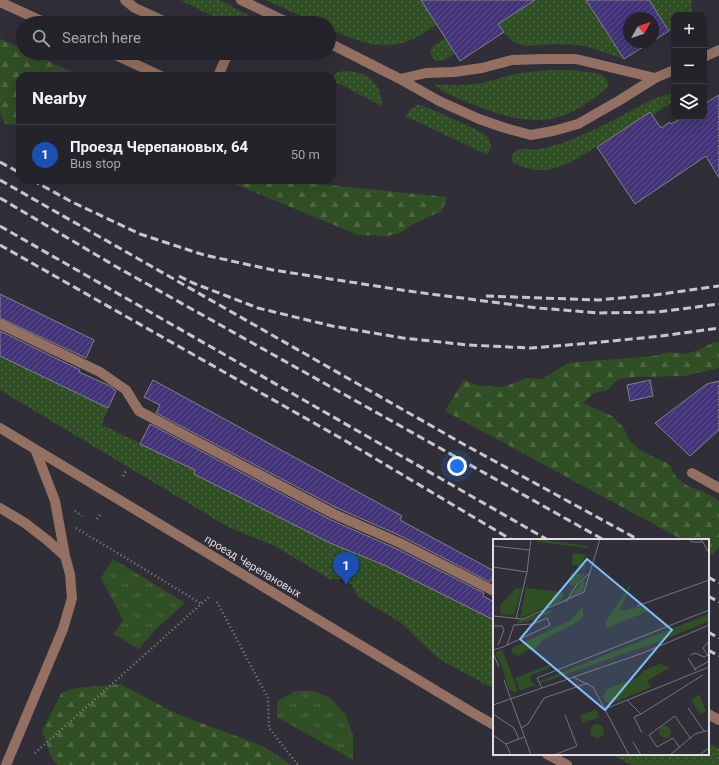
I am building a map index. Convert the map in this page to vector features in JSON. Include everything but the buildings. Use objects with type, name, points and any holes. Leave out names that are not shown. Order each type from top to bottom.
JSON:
[{"type":"street","points":[[125,0],[135,8],[153,16]]},
{"type":"street","points":[[241,0],[274,16]]},
{"type":"street","points":[[0,2],[31,16]]},
{"type":"street","points":[[336,47],[400,79],[438,101],[479,119],[531,135],[578,124],[655,78],[671,71]]},
{"type":"street","points":[[707,56],[719,50]]},
{"type":"street","points":[[400,79],[426,73],[454,72],[482,68],[512,60],[544,58],[576,59],[655,78]]},
{"type":"street","points":[[126,60],[152,72]]},
{"type":"street","points":[[220,72],[225,60]]},
{"type":"street","points":[[0,324],[100,372],[126,390],[139,411],[334,514],[400,543],[493,590]]},
{"type":"street","name":"проезд Черепановых","points":[[0,428],[493,724]]},
{"type":"street","points":[[7,765],[63,629],[72,598],[70,574],[65,556],[55,501],[35,449]]},
{"type":"street","points":[[692,473],[719,488]]},
{"type":"street","points":[[0,508],[25,523],[65,556]]},
{"type":"street","points":[[709,715],[719,720]]},
{"type":"street","points":[[549,755],[567,765]]},
{"type":"path","points":[[123,476],[126,471]]},
{"type":"path","points":[[75,512],[82,516]]},
{"type":"path","points":[[97,519],[100,515]]},
{"type":"path","points":[[76,528],[202,604]]},
{"type":"path","points":[[35,753],[209,598]]},
{"type":"path","points":[[217,602],[268,698],[269,728],[298,765]]},
{"type":"green space","points":[[181,0],[219,0],[250,16],[212,16]]},
{"type":"green space","points":[[266,0],[421,0],[437,24],[413,39],[390,45],[380,45],[370,44],[336,32],[336,16],[301,16]]},
{"type":"green space","points":[[535,0],[586,0],[624,59],[585,46],[558,44],[529,46],[514,42],[498,24]]},
{"type":"green space","points":[[649,0],[691,0],[691,12],[671,12],[671,30],[669,31],[659,16],[659,12],[657,12]]},
{"type":"green space","points":[[446,38],[455,53],[445,60],[436,61],[430,52],[432,47]]},
{"type":"green space","points":[[0,39],[16,46],[16,60],[46,60],[72,72],[16,72],[16,125],[5,124],[0,113]]},
{"type":"green space","points":[[572,70],[600,74],[606,79],[608,87],[590,101],[570,113],[545,120],[534,120],[492,112],[452,96],[434,84],[469,85],[483,83],[507,76],[537,71]]},
{"type":"green space","points":[[340,72],[354,72],[367,77],[372,81],[380,92],[382,106],[336,82],[336,74]]},
{"type":"green space","points":[[671,94],[671,103],[652,116],[650,112],[575,160],[547,170],[534,170],[520,166],[513,162],[511,157],[520,149],[533,150],[563,143],[603,126],[651,100]]},
{"type":"green space","points":[[417,105],[421,105],[469,126],[485,135],[489,139],[491,147],[488,155],[405,116]]},
{"type":"green space","points":[[235,184],[319,184],[447,197],[442,211],[413,224],[401,233],[387,236],[358,235]]},
{"type":"green space","points":[[719,342],[719,368],[684,376],[633,377],[618,379],[608,390],[594,393],[583,403],[612,416],[623,427],[630,441],[641,451],[669,464],[676,477],[688,486],[702,491],[719,502],[719,547],[712,555],[709,554],[709,539],[681,539],[445,411],[464,380],[480,386],[503,387],[527,378],[542,379],[568,363],[654,356],[669,352],[685,354],[699,350],[712,343]]},
{"type":"green space","points":[[0,356],[108,408],[102,425],[195,470],[194,474],[330,543],[384,565],[493,620],[493,688],[439,659],[400,622],[358,597],[352,585],[343,579],[330,579],[275,546],[228,527],[0,390]]},
{"type":"green space","points":[[113,559],[185,603],[154,631],[139,649],[114,634],[123,620],[101,578]]},
{"type":"green space","points":[[120,684],[177,714],[263,746],[290,765],[58,765],[52,759],[42,731],[62,692],[77,688]]},
{"type":"green space","points":[[295,691],[314,691],[330,698],[346,715],[353,736],[353,760],[277,717],[277,701]]},
{"type":"green space","points":[[709,744],[719,749],[719,765],[631,765],[613,755],[709,755]]},
{"type":"railway","points":[[0,162],[16,171]]},
{"type":"railway","points":[[0,180],[465,445],[637,539]]},
{"type":"railway","points":[[39,184],[72,202],[140,234],[204,255],[273,270],[408,291],[538,308],[599,313],[658,312],[719,304]]},
{"type":"railway","points":[[0,198],[115,266],[602,539]]},
{"type":"railway","points":[[0,226],[546,539]]},
{"type":"railway","points":[[0,245],[344,440],[510,539]]},
{"type":"railway","points":[[179,276],[193,283],[258,308],[332,326],[403,338],[468,345],[531,348],[661,336],[719,328]]},
{"type":"railway","points":[[486,296],[598,300],[654,295],[719,286]]},
{"type":"railway","points":[[709,578],[719,583]]},
{"type":"railway","points":[[709,597],[719,602]]},
{"type":"railway","points":[[709,633],[719,638]]},
{"type":"railway","points":[[709,651],[719,656]]},
{"type":"place","name":"Проезд Черепановых, 64","points":[[346,585]]}]
